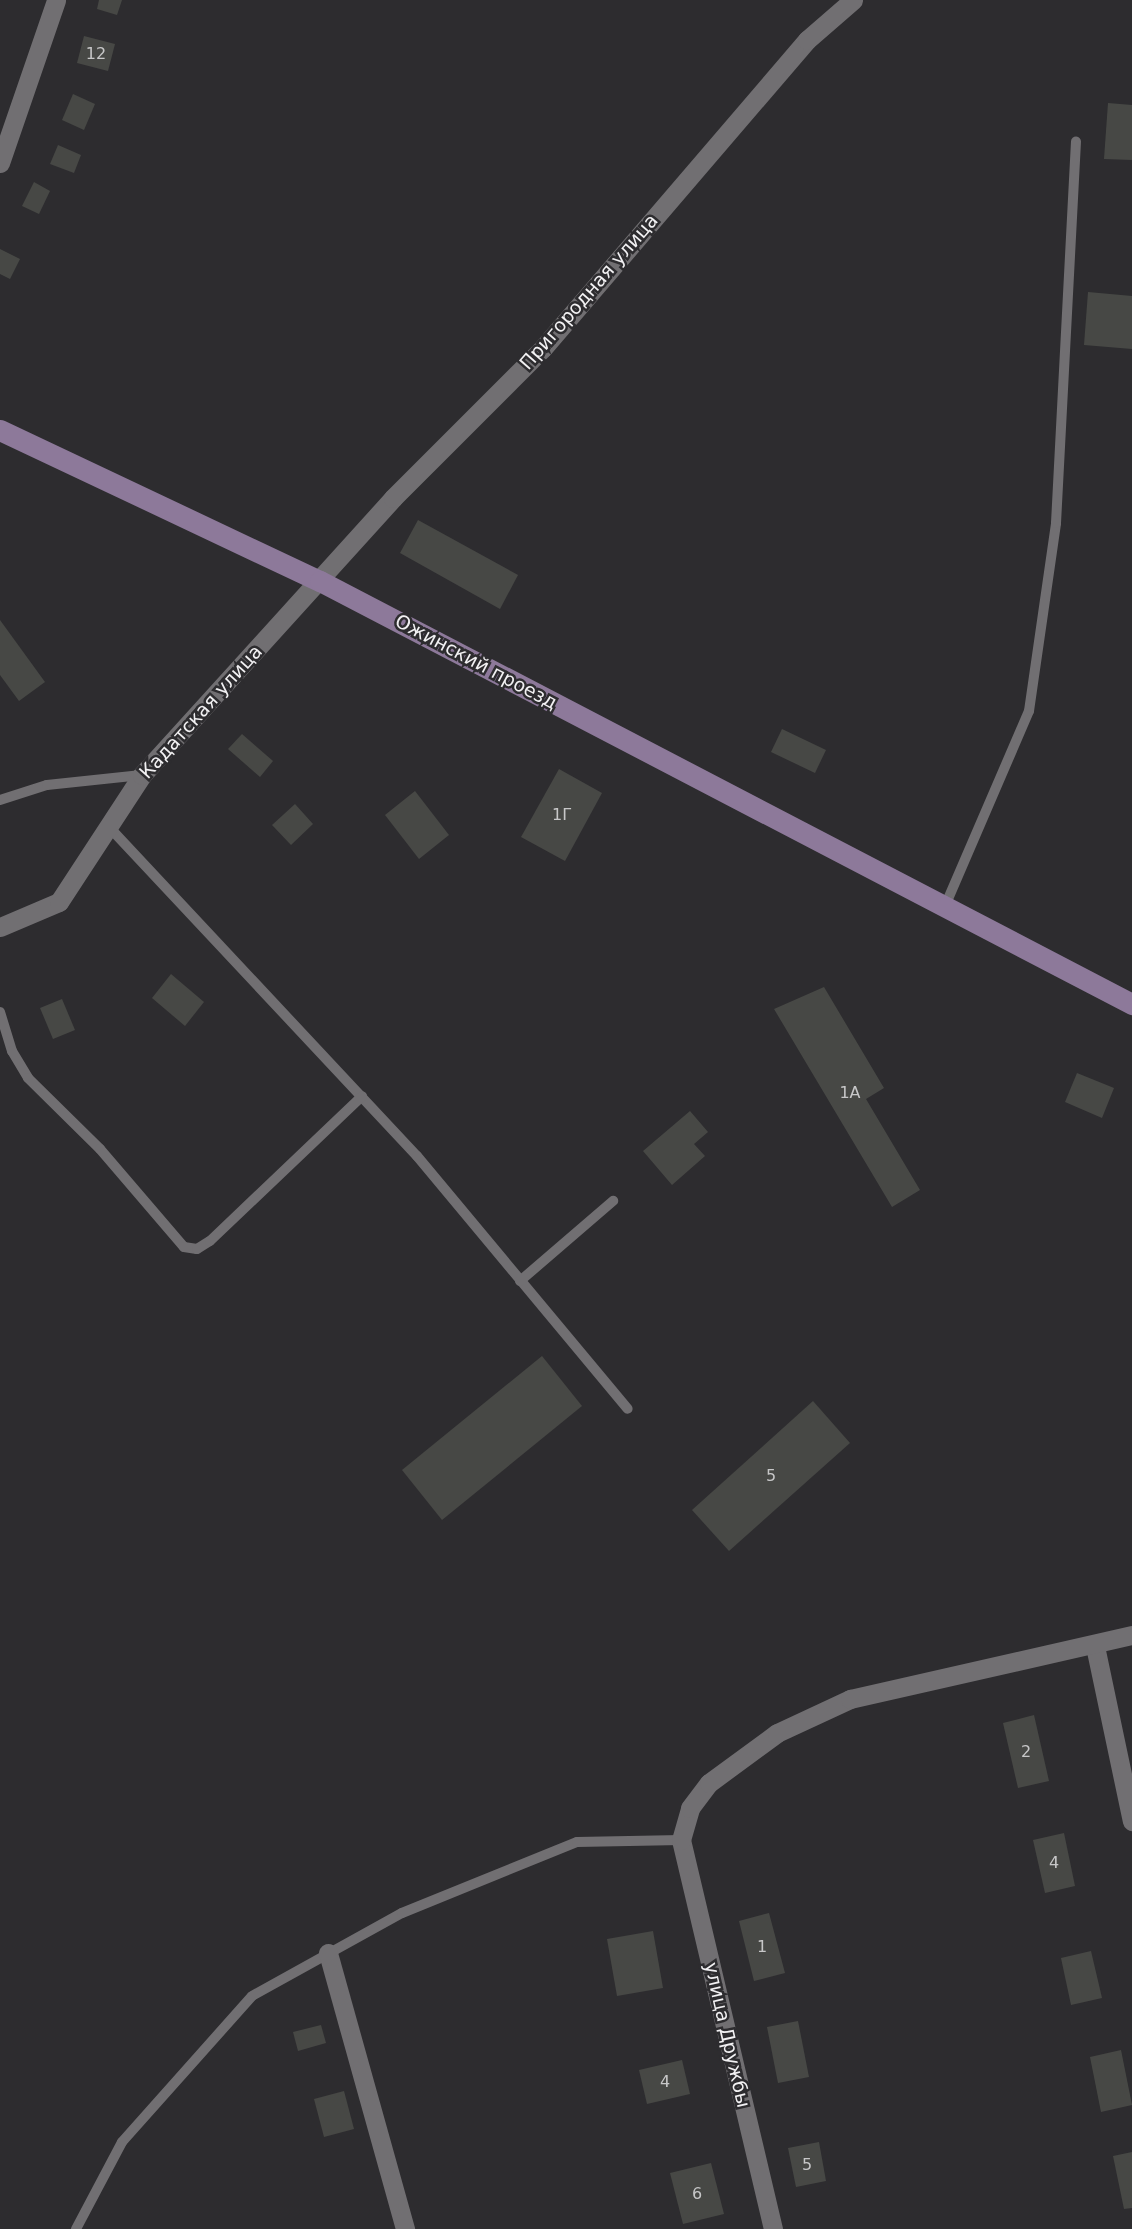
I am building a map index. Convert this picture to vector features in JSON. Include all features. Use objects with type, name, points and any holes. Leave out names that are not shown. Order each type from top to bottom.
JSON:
[{"type":"main road","name":"Ожинский проезд","points":[[0,430],[320,581],[1131,1003]]},
{"type":"street","points":[[0,163],[56,0]]},
{"type":"street","name":"Пригородная улица","points":[[320,581],[393,498],[543,348],[807,40],[853,0]]},
{"type":"street","name":"Кадатская улица","points":[[0,927],[59,902],[110,828],[142,775],[320,581]]},
{"type":"street","points":[[681,1840],[690,1808],[709,1783],[789,1727],[899,1684],[1095,1646],[1132,1635]]},
{"type":"street","points":[[1095,1646],[1132,1821]]},
{"type":"street","name":"улица Дружбы","points":[[681,1840],[773,2229]]},
{"type":"street","points":[[328,1952],[405,2229]]},
{"type":"lane","points":[[945,907],[1029,711],[1056,523],[1076,142]]},
{"type":"lane","points":[[0,800],[47,785],[142,775]]},
{"type":"lane","points":[[110,828],[362,1096],[628,1409]]},
{"type":"lane","points":[[0,1012],[12,1051],[28,1078],[100,1149],[184,1247],[210,1241],[362,1096]]},
{"type":"lane","points":[[520,1281],[613,1201]]},
{"type":"lane","points":[[76,2229],[122,2142],[252,1996],[402,1913],[577,1842],[681,1840]]},
{"type":"building","points":[[99,0],[122,0],[117,15],[97,9]]},
{"type":"building","points":[[84,36],[115,44],[108,71],[77,63]]},
{"type":"building","points":[[73,94],[95,104],[84,130],[62,120]]},
{"type":"building","points":[[1108,103],[1132,105],[1132,160],[1104,159]]},
{"type":"building","points":[[58,145],[81,155],[74,173],[50,164]]},
{"type":"building","points":[[34,182],[50,191],[39,214],[22,206]]},
{"type":"building","points":[[0,249],[20,259],[10,279],[0,274]]},
{"type":"building","points":[[1088,292],[1132,296],[1132,349],[1084,345]]},
{"type":"building","points":[[418,520],[518,575],[500,609],[400,553]]},
{"type":"building","points":[[0,620],[45,682],[19,701],[0,675]]},
{"type":"building","points":[[782,729],[826,750],[815,773],[771,752]]},
{"type":"building","points":[[242,734],[273,761],[260,777],[228,749]]},
{"type":"building","points":[[559,769],[602,793],[565,861],[521,837]]},
{"type":"building","points":[[415,791],[449,835],[419,859],[385,815]]},
{"type":"building","points":[[295,804],[313,824],[291,845],[272,825]]},
{"type":"building","points":[[171,974],[204,1002],[185,1026],[152,998]]},
{"type":"building","points":[[824,987],[884,1088],[866,1099],[920,1190],[892,1207],[774,1009]]},
{"type":"building","points":[[62,999],[75,1030],[53,1039],[40,1008]]},
{"type":"building","points":[[1077,1073],[1114,1088],[1102,1118],[1065,1102]]},
{"type":"building","points":[[690,1111],[708,1132],[694,1144],[705,1156],[672,1185],[643,1151]]},
{"type":"building","points":[[542,1356],[582,1406],[442,1520],[402,1470]]},
{"type":"building","points":[[813,1401],[850,1443],[729,1551],[692,1510]]},
{"type":"building","points":[[1034,1715],[1049,1781],[1018,1788],[1003,1723]]},
{"type":"building","points":[[1064,1833],[1075,1886],[1045,1893],[1033,1840]]},
{"type":"building","points":[[769,1913],[785,1973],[754,1981],[739,1921]]},
{"type":"building","points":[[653,1931],[663,1988],[617,1996],[607,1939]]},
{"type":"building","points":[[1091,1951],[1102,1998],[1071,2005],[1061,1958]]},
{"type":"building","points":[[798,2021],[809,2077],[778,2083],[767,2027]]},
{"type":"building","points":[[321,2025],[326,2043],[298,2051],[293,2032]]},
{"type":"building","points":[[1121,2050],[1132,2105],[1101,2112],[1090,2057]]},
{"type":"building","points":[[682,2060],[690,2094],[647,2104],[639,2070]]},
{"type":"building","points":[[344,2091],[354,2129],[324,2137],[314,2099]]},
{"type":"building","points":[[819,2142],[826,2181],[796,2187],[788,2148]]},
{"type":"building","points":[[1132,2152],[1132,2208],[1124,2209],[1113,2156]]},
{"type":"building","points":[[711,2163],[724,2214],[683,2224],[670,2173]]}]
